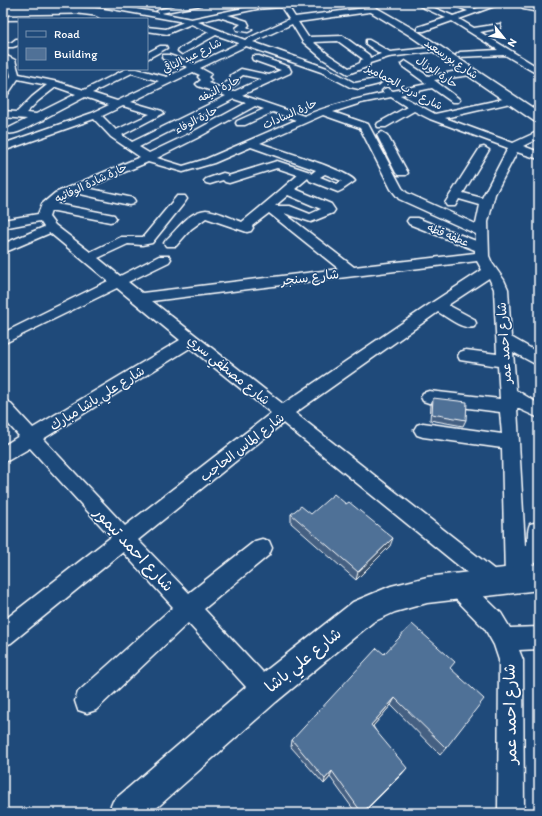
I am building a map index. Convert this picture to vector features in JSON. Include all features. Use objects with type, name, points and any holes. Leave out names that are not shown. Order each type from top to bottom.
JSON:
[{"type":"main road","name":"شارع بورسعيد","points":[[362,3],[373,6],[421,28],[508,89],[536,104]]},
{"type":"main road","name":"شارع بورسعيد","points":[[373,6],[539,118]]},
{"type":"main road","points":[[512,100],[536,104]]},
{"type":"main road","name":"شارع علي باشا","points":[[125,813],[265,692],[363,612],[391,599],[427,590],[516,575]]},
{"type":"street","points":[[74,3],[99,4],[134,10],[162,7],[194,12],[205,10]]},
{"type":"street","points":[[134,10],[146,3]]},
{"type":"street","points":[[176,8],[198,3]]},
{"type":"street","points":[[149,30],[164,32],[171,31],[191,21],[257,7],[285,3]]},
{"type":"street","name":"شارع درب الجماميز","points":[[285,3],[293,20],[306,40],[326,57],[348,71],[376,82],[414,107],[434,117],[539,156]]},
{"type":"street","points":[[417,3],[452,18],[539,72]]},
{"type":"street","points":[[453,3],[475,11]]},
{"type":"street","points":[[421,28],[499,3]]},
{"type":"street","points":[[3,18],[76,18],[99,4]]},
{"type":"street","name":"شارع عبد الباقي","points":[[3,148],[96,115],[121,104],[293,20],[373,6]]},
{"type":"street","points":[[162,7],[215,32],[248,42],[324,70],[353,85],[359,86],[376,82]]},
{"type":"street","points":[[526,7],[539,10]]},
{"type":"street","points":[[28,18],[37,8]]},
{"type":"street","points":[[44,18],[53,8]]},
{"type":"street","points":[[218,15],[244,23],[245,25],[240,28],[248,30]]},
{"type":"street","points":[[473,31],[497,26]]},
{"type":"street","points":[[182,51],[215,32]]},
{"type":"street","points":[[306,40],[340,38],[366,57]]},
{"type":"street","points":[[5,45],[15,44],[18,42]]},
{"type":"street","points":[[369,42],[388,55]]},
{"type":"street","points":[[273,51],[284,46]]},
{"type":"street","points":[[148,56],[163,48]]},
{"type":"street","points":[[348,71],[366,64],[364,62],[388,55],[438,49]]},
{"type":"street","points":[[4,57],[18,52]]},
{"type":"street","points":[[460,55],[507,52]]},
{"type":"street","points":[[4,57],[16,62]]},
{"type":"street","points":[[166,57],[207,74],[203,77],[206,80],[201,84],[305,120]]},
{"type":"street","name":"حارة النيفه","points":[[131,147],[252,86],[288,70],[256,58]]},
{"type":"street","points":[[3,70],[16,62]]},
{"type":"street","points":[[3,95],[16,76],[16,62]]},
{"type":"street","name":"حارة الوزال","points":[[405,64],[455,100]]},
{"type":"street","points":[[11,131],[130,70]]},
{"type":"street","points":[[135,70],[185,85]]},
{"type":"street","points":[[220,90],[235,80],[234,77],[242,72],[269,78]]},
{"type":"street","name":"حارة السادات","points":[[96,115],[115,135],[148,158],[177,168],[187,168],[255,145],[305,120],[430,82],[471,72]]},
{"type":"street","points":[[16,76],[55,84],[84,94],[159,113],[115,135]]},
{"type":"street","points":[[235,80],[252,86]]},
{"type":"street","points":[[19,115],[35,99],[55,84]]},
{"type":"street","points":[[206,97],[220,102]]},
{"type":"street","points":[[434,117],[512,100]]},
{"type":"street","name":"حارة الوفاء","points":[[148,158],[193,136],[255,102]]},
{"type":"street","points":[[393,181],[406,182],[387,145],[382,130],[414,107]]},
{"type":"street","points":[[241,124],[272,109]]},
{"type":"street","points":[[255,145],[326,113],[364,126],[400,192],[407,198],[482,232]]},
{"type":"street","points":[[3,114],[38,118],[65,126]]},
{"type":"street","points":[[150,118],[193,136]]},
{"type":"street","points":[[515,146],[539,134]]},
{"type":"street","points":[[255,145],[322,171]]},
{"type":"street","points":[[374,146],[387,145]]},
{"type":"street","name":"شارع احمد عمر","points":[[515,146],[489,194],[482,222],[482,232],[485,259],[497,280],[500,289],[511,442],[516,575]]},
{"type":"street","points":[[484,150],[454,199],[487,203]]},
{"type":"street","name":"حارة شادة الوفائيه","points":[[47,217],[59,196],[148,158]]},
{"type":"street","points":[[205,163],[229,181]]},
{"type":"street","points":[[210,181],[229,181],[277,164],[305,173],[305,176],[272,200],[272,209]]},
{"type":"street","points":[[3,249],[60,208],[110,221],[129,200],[74,189]]},
{"type":"street","points":[[170,239],[195,218],[206,214],[245,227],[272,209],[289,208],[311,218],[328,210],[327,207],[287,190]]},
{"type":"street","points":[[88,258],[126,240],[148,240],[181,199]]},
{"type":"street","points":[[272,209],[347,268],[377,260]]},
{"type":"street","points":[[3,224],[47,217]]},
{"type":"street","name":"شارع مصطفي سري","points":[[47,217],[88,258],[116,282],[283,414],[516,575]]},
{"type":"street","name":"عطفه قطه","points":[[413,221],[485,259]]},
{"type":"street","points":[[3,339],[164,259]]},
{"type":"street","name":"شارع سنجر","points":[[138,298],[347,268],[485,259]]},
{"type":"street","name":"شارع الماس الحاجب","points":[[3,636],[283,414],[438,305],[485,259]]},
{"type":"street","points":[[438,305],[469,323]]},
{"type":"street","name":"شارع علي باشا مبارك","points":[[3,455],[191,340]]},
{"type":"street","points":[[504,340],[539,360]]},
{"type":"street","points":[[466,356],[506,362]]},
{"type":"street","points":[[429,397],[508,400],[539,412]]},
{"type":"street","name":"شارع احمد تيمور","points":[[3,407],[265,692]]},
{"type":"street","points":[[423,430],[511,442]]},
{"type":"street","points":[[516,575],[538,541]]},
{"type":"street","points":[[87,701],[188,608],[262,548]]},
{"type":"street","name":"شارع احمد عمر","points":[[457,585],[492,621],[504,640],[511,660],[511,813]]},
{"type":"street","points":[[504,640],[539,638]]},
{"type":"building","points":[[433,398],[467,402],[466,420],[432,414]]},
{"type":"building","points":[[334,494],[346,504],[349,502],[393,538],[358,572],[291,514],[301,506],[311,514]]},
{"type":"building","points":[[412,624],[455,662],[450,668],[484,699],[446,748],[395,698],[371,725],[407,768],[362,813],[332,771],[325,779],[292,740],[377,648],[384,654]]}]
